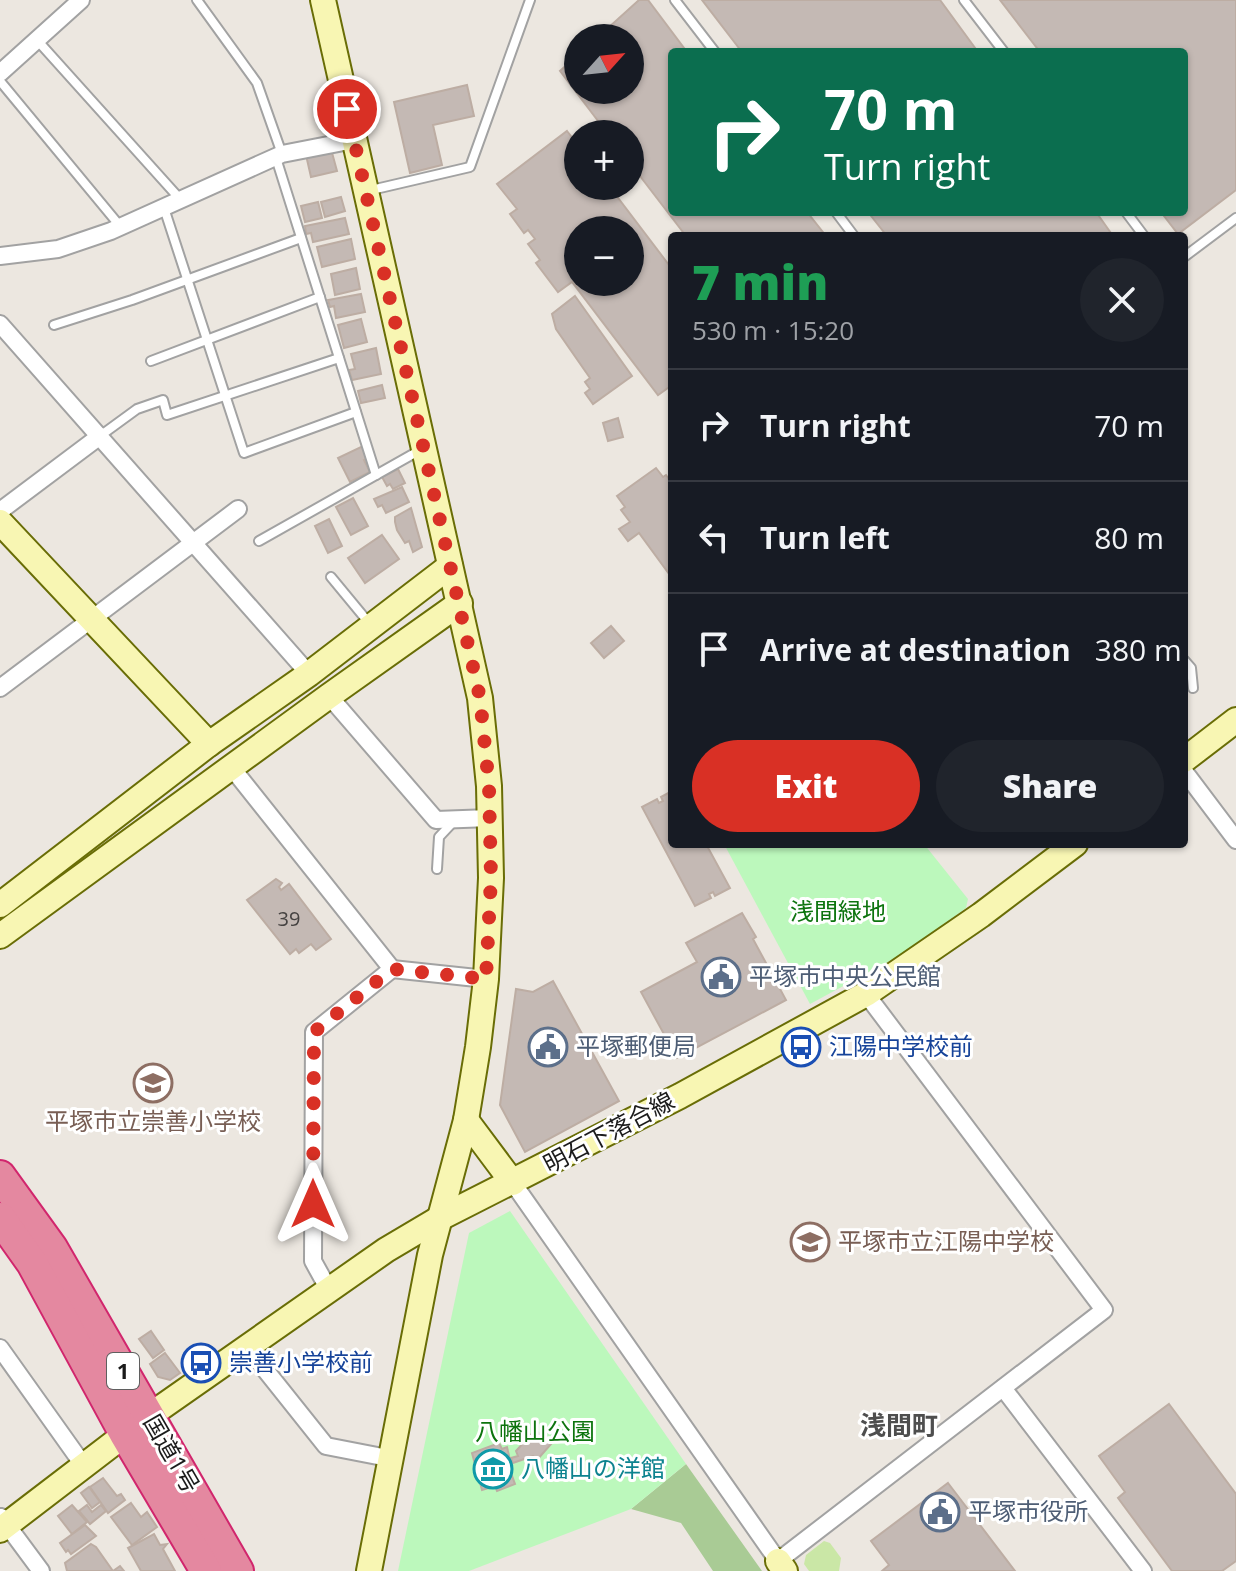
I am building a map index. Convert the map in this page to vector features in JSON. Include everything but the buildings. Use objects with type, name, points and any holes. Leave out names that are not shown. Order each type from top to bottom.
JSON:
[{"type":"highway","name":"国道1号","points":[[0,1176],[52,1248],[206,1571]]},
{"type":"highway","name":"国道1号","points":[[2,1225],[32,1263],[137,1425],[238,1571]]},
{"type":"street","points":[[0,73],[81,0]]},
{"type":"street","points":[[323,0],[480,698],[490,818],[491,878],[486,979],[466,1120],[430,1255],[369,1571]]},
{"type":"street","points":[[0,256],[58,249],[121,227],[279,156],[354,140]]},
{"type":"street","points":[[0,324],[309,674]]},
{"type":"street","points":[[0,511],[100,436]]},
{"type":"street","points":[[0,688],[238,509]]},
{"type":"street","points":[[0,522],[209,744]]},
{"type":"street","points":[[0,905],[209,744],[309,674],[450,566]]},
{"type":"street","points":[[0,936],[460,603]]},
{"type":"street","points":[[329,696],[436,820],[490,818]]},
{"type":"street","points":[[1188,757],[1236,720]]},
{"type":"street","points":[[232,768],[392,969]]},
{"type":"street","points":[[1188,776],[1236,840]]},
{"type":"street","name":"明石下落合線","points":[[2,1524],[386,1250],[440,1218],[513,1183],[866,994],[971,922],[1070,848]]},
{"type":"street","points":[[329,1290],[313,1261],[314,1032],[392,969],[486,979]]},
{"type":"street","points":[[466,1120],[782,1566],[1104,1310],[866,994]]},
{"type":"street","points":[[247,1347],[326,1446],[393,1459]]},
{"type":"street","points":[[0,1348],[84,1466]]},
{"type":"street","points":[[1003,1388],[1143,1571]]},
{"type":"street","points":[[2,1524],[41,1571]]},
{"type":"lane","points":[[197,0],[257,83],[301,238],[376,475]]},
{"type":"lane","points":[[365,191],[470,167],[530,0]]},
{"type":"lane","points":[[675,0],[712,48]]},
{"type":"lane","points":[[964,0],[1001,48]]},
{"type":"lane","points":[[36,39],[181,200]]},
{"type":"lane","points":[[0,81],[121,227]]},
{"type":"lane","points":[[164,208],[244,453],[356,412]]},
{"type":"lane","points":[[1188,254],[1236,218]]},
{"type":"lane","points":[[54,325],[301,238]]},
{"type":"lane","points":[[151,361],[320,297]]},
{"type":"lane","points":[[100,436],[137,409],[163,400],[167,415],[339,358]]},
{"type":"lane","points":[[259,541],[423,448]]},
{"type":"lane","points":[[331,577],[372,627]]},
{"type":"lane","points":[[1188,665],[1193,688],[1188,685]]},
{"type":"lane","points":[[437,869],[439,837],[456,820]]},
{"type":"green space","name":"浅間緑地","points":[[726,848],[927,848],[968,899],[966,908],[899,956],[810,1004]]},
{"type":"green space","name":"八幡山公園","points":[[510,1211],[686,1464],[631,1509],[469,1571],[398,1571],[469,1233]]},
{"type":"green space","points":[[686,1464],[762,1571],[713,1571],[681,1523],[631,1509]]},
{"type":"green space","points":[[824,1541],[830,1543],[841,1558],[839,1571],[809,1571],[804,1564],[806,1555]]},
{"type":"place","name":"平塚市中央公民館","points":[[721,977]]},
{"type":"place","name":"平塚郵便局","points":[[548,1047]]},
{"type":"place","name":"江陽中学校前","points":[[801,1047]]},
{"type":"place","name":"平塚市立崇善小学校","points":[[153,1083]]},
{"type":"place","name":"平塚市立江陽中学校","points":[[810,1242]]},
{"type":"place","name":"崇善小学校前","points":[[201,1363]]},
{"type":"place","name":"八幡山の洋館","points":[[493,1469]]},
{"type":"place","name":"平塚市役所","points":[[940,1512]]},
{"type":"district","name":"浅間町","points":[[899,1426]]},
{"type":"route","points":[[313,1204],[314,1032],[392,969],[486,979],[491,878],[489,786],[480,698],[347,109]]}]
